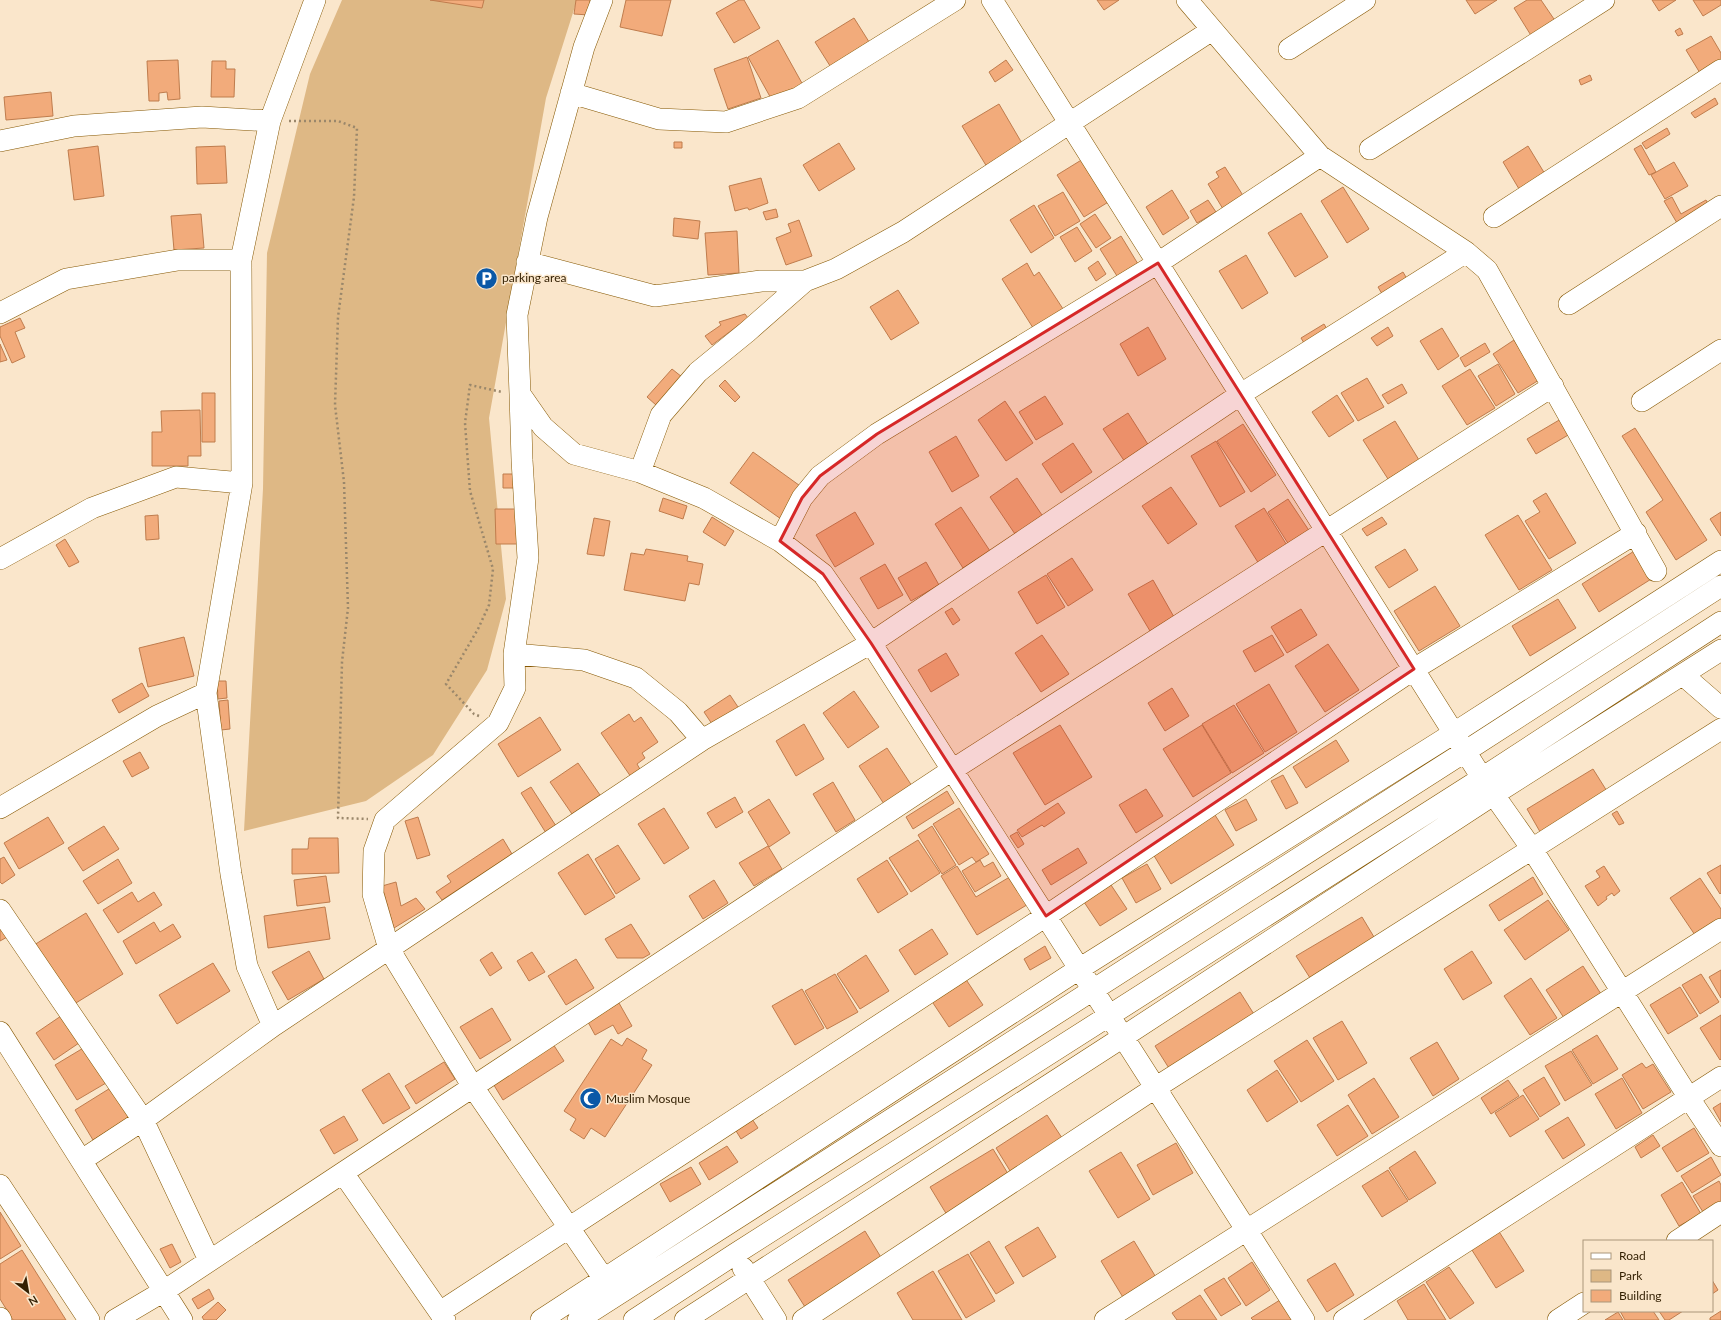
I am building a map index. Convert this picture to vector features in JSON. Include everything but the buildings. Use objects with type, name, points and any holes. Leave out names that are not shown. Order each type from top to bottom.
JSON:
[{"type":"street","points":[[273,1026],[247,966],[230,874],[206,693],[242,483],[240,260],[270,121],[314,0]]},
{"type":"street","points":[[602,0],[584,47],[537,216],[517,315],[522,460],[528,558],[514,654],[515,688],[498,723],[385,820],[374,851],[372,894],[389,949],[473,1087],[604,1279]]},
{"type":"street","points":[[571,93],[659,119],[726,122],[798,98],[955,0]]},
{"type":"street","points":[[992,0],[1487,786],[1532,849],[1689,1098],[1721,1146]]},
{"type":"street","points":[[1187,0],[1320,156],[1466,252],[1488,270],[1656,571]]},
{"type":"street","points":[[1289,49],[1365,0]]},
{"type":"street","points":[[1370,149],[1604,0]]},
{"type":"street","points":[[640,472],[661,415],[698,372],[747,332],[805,281],[836,269],[903,232],[1069,122],[1212,30]]},
{"type":"street","points":[[1494,217],[1721,70]]},
{"type":"street","points":[[0,142],[82,125],[202,116],[270,121]]},
{"type":"street","points":[[780,541],[802,498],[820,476],[877,434],[1158,263],[1320,156]]},
{"type":"street","points":[[1569,304],[1721,206]]},
{"type":"street","points":[[82,1160],[143,1120],[273,1026],[702,740],[871,643],[1241,394],[1466,252]]},
{"type":"street","points":[[0,313],[66,279],[178,260],[240,260]]},
{"type":"street","points":[[528,262],[655,296],[761,281],[805,281]]},
{"type":"street","points":[[1642,401],[1721,350]]},
{"type":"street","points":[[115,1320],[164,1291],[952,770],[1553,386]]},
{"type":"street","points":[[520,394],[543,427],[574,454],[640,472],[704,498],[780,541],[823,574],[871,643],[1304,1320]]},
{"type":"street","points":[[0,559],[92,508],[176,477],[242,483]]},
{"type":"street","points":[[343,1173],[443,1316],[568,1228],[1046,916],[1414,669],[1636,533]]},
{"type":"street","points":[[542,1320],[1079,969],[1454,733],[1721,561]]},
{"type":"street","points":[[578,1320],[1721,586]]},
{"type":"street","points":[[685,1320],[1123,1037],[1487,786],[1721,622]]},
{"type":"street","points":[[514,654],[584,660],[636,678],[678,712],[702,740]]},
{"type":"street","points":[[634,1320],[735,1254],[1110,1016],[1487,786],[1719,655]]},
{"type":"street","points":[[1683,674],[1721,708]]},
{"type":"street","points":[[0,808],[157,716],[206,693]]},
{"type":"street","points":[[804,1320],[1156,1088],[1721,729]]},
{"type":"street","points":[[0,910],[143,1120],[209,1260]]},
{"type":"street","points":[[1105,1320],[1721,929]]},
{"type":"street","points":[[0,1032],[182,1320]]},
{"type":"street","points":[[1344,1320],[1721,1077]]},
{"type":"street","points":[[0,1185],[89,1320]]},
{"type":"street","points":[[1679,1240],[1721,1212]]},
{"type":"street","points":[[719,1230],[776,1320]]},
{"type":"street","points":[[1558,1320],[1583,1304]]},
{"type":"path","points":[[270,121],[338,121],[357,128],[354,197],[338,317],[335,405],[344,482],[348,608],[342,662],[338,818],[385,820]]},
{"type":"path","points":[[498,723],[474,714],[446,684],[478,629],[489,605],[493,569],[470,491],[465,423],[470,385],[520,394]]},
{"type":"highlighted area","points":[[1158,263],[1414,669],[1046,916],[871,643],[823,574],[780,541],[802,498],[820,476],[877,434]]},
{"type":"green space","points":[[342,0],[577,0],[546,98],[489,418],[506,599],[487,670],[433,755],[366,801],[244,831],[263,489],[267,253],[310,74]]},
{"type":"place","name":"parking area","points":[[487,278]]},
{"type":"place","name":"Muslim Mosque","points":[[591,1099]]}]
